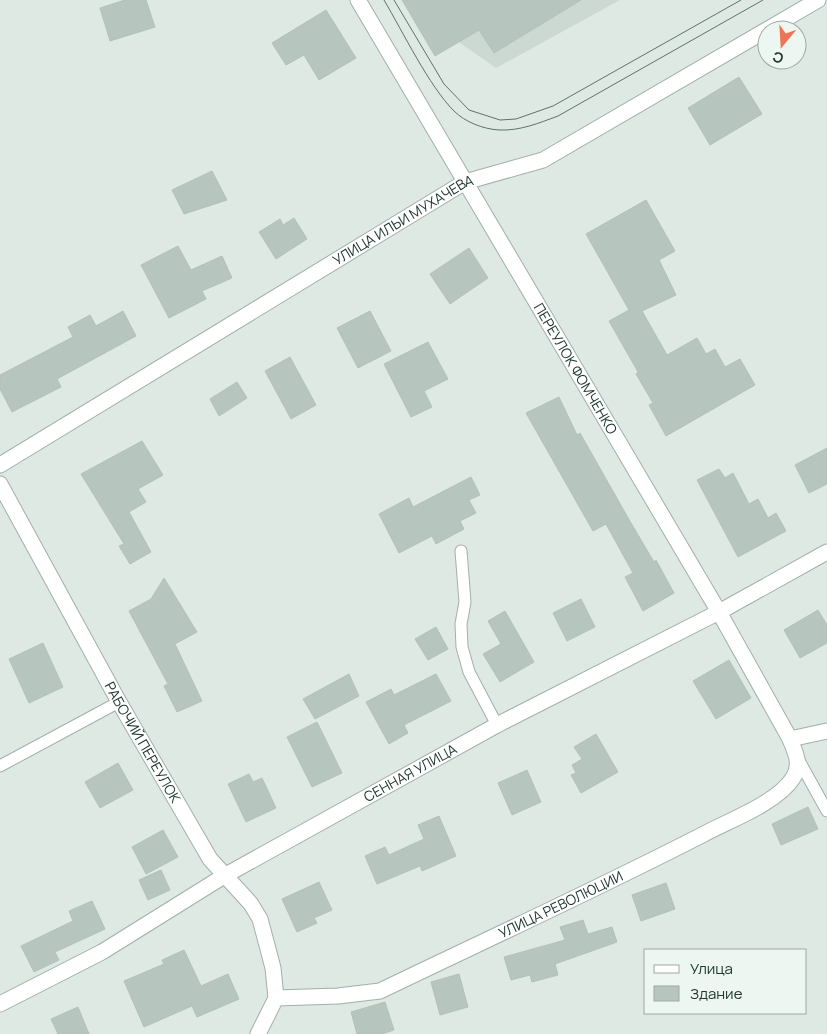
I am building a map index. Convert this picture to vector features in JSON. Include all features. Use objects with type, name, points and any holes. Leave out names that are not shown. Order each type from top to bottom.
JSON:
[{"type":"street","name":"ПЕРЕУЛОК ФОМЧЕНКО","points":[[358,0],[718,612],[790,739]]},
{"type":"street","name":"УЛИЦА ИЛЬИ МУХАЧЕВА","points":[[0,465],[419,212],[465,182],[543,160],[818,0]]},
{"type":"street","name":"РАБОЧИЙ ПЕРЕУЛОК","points":[[0,484],[119,702],[210,859],[224,876],[247,898],[260,919],[273,968],[276,998]]},
{"type":"street","name":"СЕННАЯ УЛИЦА","points":[[0,1004],[102,952],[224,876],[497,725],[718,612],[827,552]]},
{"type":"street","points":[[797,757],[790,739],[827,731]]},
{"type":"street","name":"УЛИЦА РЕВОЛЮЦИИ","points":[[276,998],[338,996],[380,991],[681,846],[757,807],[781,791],[793,778],[798,768],[797,757]]},
{"type":"street","points":[[258,1034],[276,998]]},
{"type":"lane","points":[[461,551],[465,602],[461,624],[462,647],[469,672],[497,725]]},
{"type":"lane","points":[[0,766],[119,702]]},
{"type":"lane","points":[[797,757],[827,811]]},
{"type":"shaded area","points":[[425,0],[620,0],[496,68],[443,31]]},
{"type":"building","points":[[125,0],[146,0],[155,27],[110,41],[100,8]]},
{"type":"building","points":[[402,0],[581,0],[494,53],[479,30],[435,56]]},
{"type":"building","points":[[326,10],[356,58],[319,80],[304,55],[286,65],[272,43]]},
{"type":"building","points":[[739,77],[762,114],[710,145],[688,108]]},
{"type":"building","points":[[212,171],[227,200],[184,214],[172,190]]},
{"type":"building","points":[[646,200],[675,251],[659,260],[676,295],[642,311],[667,355],[697,338],[706,354],[715,349],[725,367],[740,359],[755,385],[666,436],[649,405],[653,403],[636,374],[638,372],[609,321],[629,310],[586,234]]},
{"type":"building","points":[[294,218],[307,239],[276,259],[259,232],[280,219],[283,225]]},
{"type":"building","points":[[178,246],[191,270],[222,256],[232,278],[202,291],[206,299],[169,318],[141,265]]},
{"type":"building","points":[[469,248],[488,278],[450,304],[430,274]]},
{"type":"building","points":[[123,311],[136,336],[57,379],[61,387],[12,412],[0,389],[0,375],[73,337],[68,327],[90,315],[96,326]]},
{"type":"building","points":[[370,311],[391,351],[358,368],[337,328]]},
{"type":"building","points":[[428,342],[448,379],[424,391],[432,407],[411,417],[384,364]]},
{"type":"building","points":[[290,357],[316,405],[291,419],[265,371]]},
{"type":"building","points":[[237,382],[247,398],[219,416],[210,399]]},
{"type":"building","points":[[559,397],[577,435],[580,433],[631,523],[654,562],[656,560],[674,593],[643,611],[625,577],[633,573],[606,524],[593,531],[526,413]]},
{"type":"building","points":[[142,441],[163,475],[138,489],[146,502],[129,512],[151,552],[130,564],[119,546],[124,544],[81,474]]},
{"type":"building","points":[[827,448],[827,484],[809,493],[795,465]]},
{"type":"building","points":[[719,469],[725,478],[733,473],[749,504],[758,499],[768,518],[776,513],[786,531],[738,557],[697,480]]},
{"type":"building","points":[[471,477],[480,495],[469,500],[476,513],[460,521],[464,529],[436,544],[432,536],[399,553],[379,514],[409,498],[413,507]]},
{"type":"building","points":[[164,578],[197,632],[175,644],[202,701],[177,712],[164,686],[168,684],[129,611],[151,599]]},
{"type":"building","points":[[581,599],[595,627],[567,641],[553,613]]},
{"type":"building","points":[[818,610],[827,625],[827,643],[800,658],[784,630]]},
{"type":"building","points":[[505,611],[534,662],[500,682],[483,654],[501,644],[488,621]]},
{"type":"building","points":[[436,627],[448,649],[428,660],[415,639]]},
{"type":"building","points":[[43,643],[63,687],[29,703],[9,659]]},
{"type":"building","points":[[729,660],[751,698],[716,719],[693,681]]},
{"type":"building","points":[[349,674],[359,696],[315,719],[303,699]]},
{"type":"building","points":[[436,674],[451,701],[404,725],[408,733],[389,744],[366,702],[391,689],[394,695]]},
{"type":"building","points":[[317,722],[342,773],[312,787],[287,737]]},
{"type":"building","points":[[596,734],[618,772],[581,793],[571,775],[576,773],[572,765],[582,759],[574,747]]},
{"type":"building","points":[[118,763],[133,790],[100,808],[85,782]]},
{"type":"building","points":[[527,770],[541,802],[512,815],[498,783]]},
{"type":"building","points":[[249,774],[253,782],[262,778],[276,808],[246,822],[228,784]]},
{"type":"building","points":[[808,807],[818,829],[781,845],[772,824]]},
{"type":"building","points":[[439,816],[456,856],[422,871],[420,866],[377,884],[365,856],[385,847],[389,855],[424,839],[418,825]]},
{"type":"building","points":[[163,830],[178,857],[146,874],[132,847]]},
{"type":"building","points":[[161,870],[170,890],[148,900],[139,880]]},
{"type":"building","points":[[319,882],[332,910],[314,918],[317,923],[297,932],[282,899]]},
{"type":"building","points":[[666,883],[675,909],[641,921],[632,895]]},
{"type":"building","points":[[92,901],[105,929],[55,952],[59,960],[34,972],[21,946],[73,921],[69,911]]},
{"type":"building","points":[[583,920],[588,934],[612,927],[617,942],[555,964],[558,975],[532,982],[530,975],[511,980],[504,957],[565,940],[560,927]]},
{"type":"building","points":[[184,950],[201,986],[228,974],[239,999],[197,1017],[192,1006],[144,1027],[124,981],[164,964],[162,960]]},
{"type":"building","points":[[459,974],[468,1007],[440,1015],[431,982]]},
{"type":"building","points":[[385,1002],[394,1030],[382,1034],[357,1034],[351,1012]]},
{"type":"building","points":[[78,1007],[89,1034],[58,1034],[51,1019]]},
{"type":"tram line","points":[[384,0],[435,88],[454,111],[475,124],[499,130],[522,128],[558,116],[763,0]]},
{"type":"tram line","points":[[394,0],[444,84],[469,110],[500,120],[516,119],[553,106],[741,0]]}]
